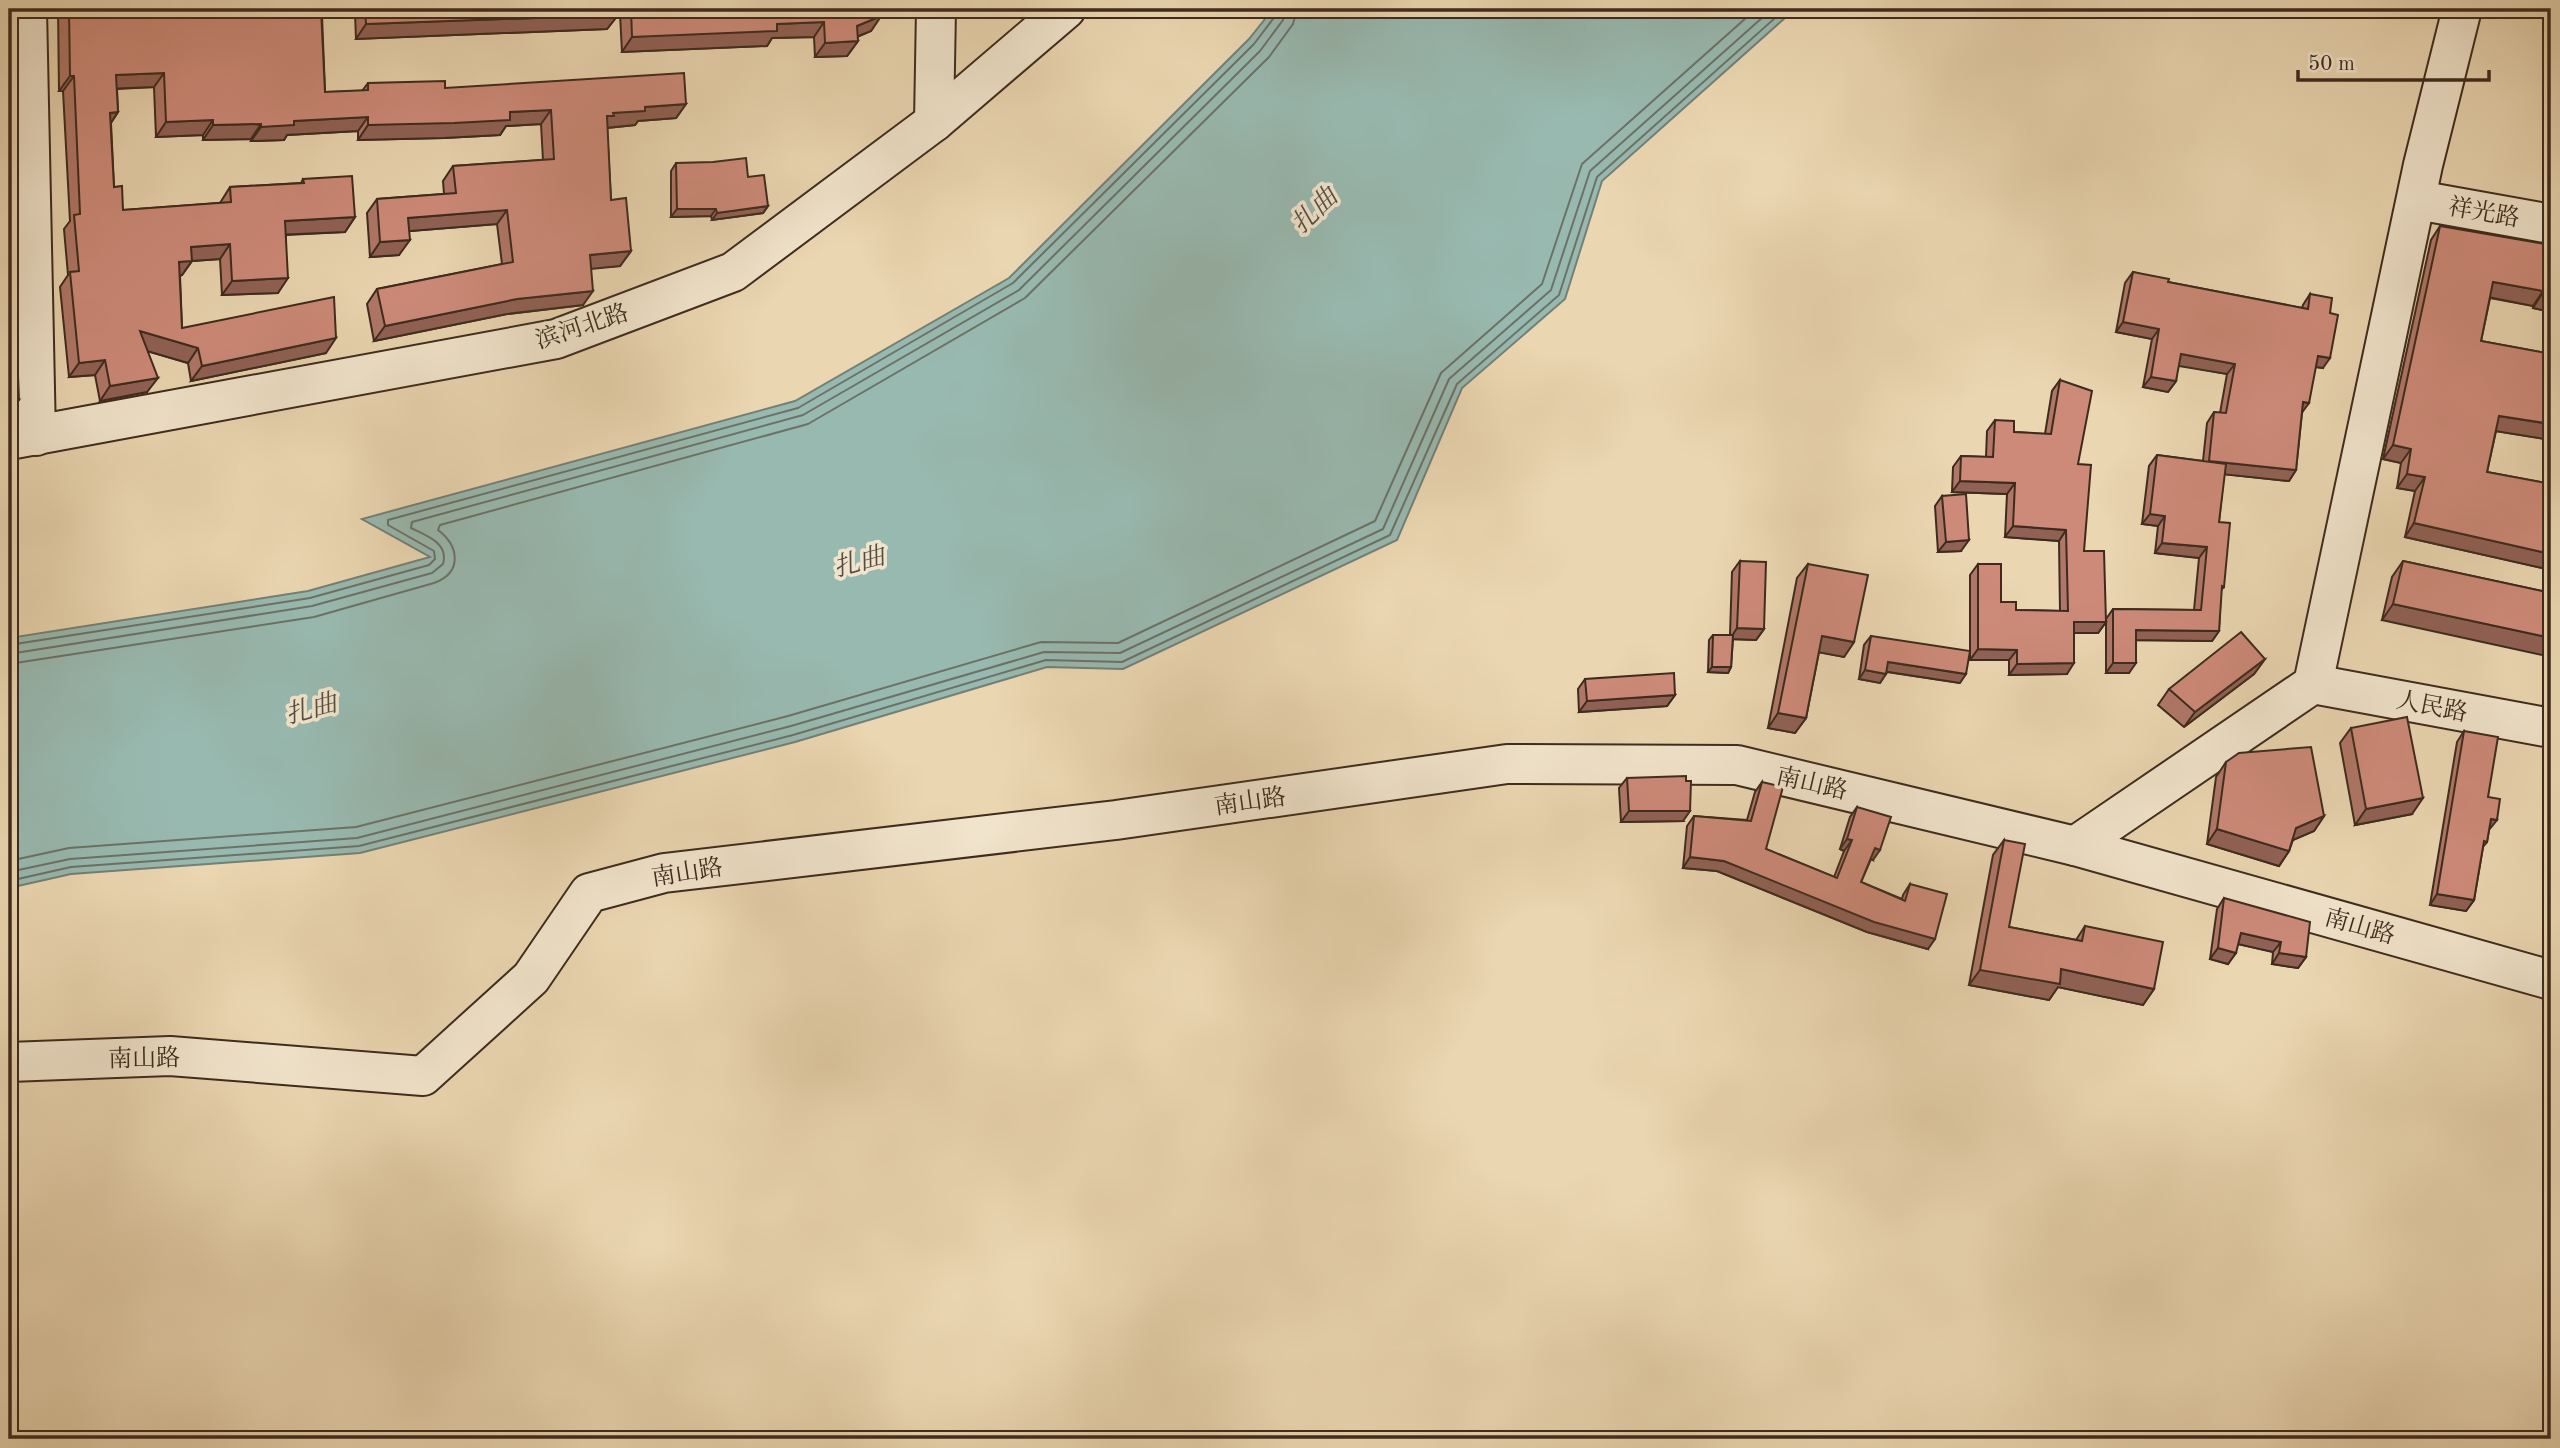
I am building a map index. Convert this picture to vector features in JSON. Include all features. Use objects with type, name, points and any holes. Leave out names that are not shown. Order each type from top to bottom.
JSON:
[{"type":"street","points":[[22,438],[27,9]]},
{"type":"street","points":[[934,122],[936,9]]},
{"type":"street","name":"滨河北路","points":[[22,438],[556,339],[733,272],[934,122],[1066,9]]},
{"type":"street","points":[[2075,846],[2313,684],[2423,165],[2462,9]]},
{"type":"street","name":"祥光路","points":[[2417,200],[2551,224]]},
{"type":"street","name":"人民路","points":[[2313,684],[2551,728]]},
{"type":"street","name":"南山路","points":[[9,1062],[170,1056],[423,1076],[531,978],[589,893],[664,873],[1116,820],[1507,764],[1737,765],[2075,846],[2551,980]]},
{"type":"water","name":"扎曲","points":[[1273,9],[1795,9],[1602,181],[1565,299],[1462,388],[1397,540],[1123,669],[1047,667],[795,742],[360,853],[71,874],[9,888],[9,638],[308,591],[430,557],[362,519],[795,401],[1009,278],[1249,39]]},
{"type":"building","points":[[69,9],[321,9],[325,92],[368,90],[368,83],[445,81],[445,88],[684,73],[686,104],[645,107],[645,111],[613,113],[614,116],[607,116],[611,200],[626,198],[631,251],[590,255],[593,291],[517,299],[385,326],[377,289],[513,262],[507,210],[408,218],[410,240],[380,242],[377,199],[456,193],[453,166],[554,159],[551,110],[510,112],[510,120],[454,123],[368,125],[368,117],[294,121],[294,125],[261,127],[261,124],[213,125],[213,120],[166,122],[164,73],[116,75],[118,112],[110,113],[114,187],[122,186],[123,210],[231,202],[230,187],[304,183],[303,179],[352,176],[355,217],[285,221],[288,278],[232,281],[230,244],[191,247],[192,261],[179,262],[182,328],[334,297],[336,338],[202,366],[198,348],[140,331],[158,378],[110,386],[105,360],[79,363],[70,272],[79,271],[74,215],[80,214],[74,76],[70,76]]},
{"type":"building","points":[[365,9],[617,9],[618,15],[366,24]]},
{"type":"building","points":[[631,9],[881,9],[881,16],[857,26],[858,41],[825,43],[824,22],[777,24],[777,31],[632,37]]},
{"type":"building","points":[[9,117],[14,117],[15,145],[9,145]]},
{"type":"building","points":[[746,158],[748,177],[764,175],[768,206],[717,213],[716,209],[677,209],[676,163]]},
{"type":"building","points":[[9,203],[19,400],[9,403]]},
{"type":"building","points":[[2440,226],[2551,245],[2551,296],[2542,294],[2543,291],[2493,282],[2481,341],[2551,354],[2551,424],[2499,416],[2487,472],[2551,484],[2551,554],[2414,523],[2425,477],[2407,474],[2411,449],[2393,445]]},
{"type":"building","points":[[2133,272],[2169,279],[2168,282],[2308,309],[2310,294],[2332,298],[2330,313],[2338,315],[2330,358],[2318,356],[2309,403],[2303,402],[2296,470],[2209,461],[2214,412],[2226,413],[2235,364],[2181,354],[2176,381],[2151,377],[2159,329],[2123,322]]},
{"type":"building","points":[[2060,380],[2092,391],[2078,464],[2091,465],[2084,551],[2104,551],[2106,622],[2074,622],[2074,663],[2017,664],[2017,650],[1978,649],[1978,564],[2001,564],[2001,602],[2016,602],[2016,610],[2068,611],[2066,530],[2013,526],[2015,483],[1960,481],[1961,456],[1993,457],[1995,420],[2014,421],[2014,432],[2051,434]]},
{"type":"building","points":[[2157,455],[2226,464],[2219,522],[2230,523],[2219,631],[2136,630],[2136,663],[2113,663],[2113,609],[2201,610],[2207,547],[2162,543],[2165,516],[2150,514]]},
{"type":"building","points":[[1966,494],[1969,540],[1946,542],[1942,496]]},
{"type":"building","points":[[1740,561],[1766,562],[1764,629],[1737,628]]},
{"type":"building","points":[[2403,561],[2551,593],[2551,638],[2393,604]]},
{"type":"building","points":[[1808,564],[1868,575],[1854,642],[1822,636],[1806,718],[1778,713]]},
{"type":"building","points":[[2241,632],[2265,659],[2195,712],[2169,689]]},
{"type":"building","points":[[1713,635],[1733,635],[1731,667],[1712,667]]},
{"type":"building","points":[[1871,636],[1970,651],[1966,674],[1888,662],[1886,674],[1865,670]]},
{"type":"building","points":[[1674,673],[1675,695],[1587,701],[1585,679]]},
{"type":"building","points":[[2407,717],[2423,798],[2366,809],[2351,728]]},
{"type":"building","points":[[2464,731],[2498,737],[2488,797],[2500,799],[2497,820],[2491,819],[2487,842],[2484,841],[2474,900],[2437,894]]},
{"type":"building","points":[[2311,747],[2324,816],[2296,828],[2289,851],[2217,829],[2226,762],[2239,753]]},
{"type":"building","points":[[1686,776],[1686,781],[1691,781],[1690,811],[1629,811],[1627,778]]},
{"type":"building","points":[[1762,782],[1783,787],[1766,849],[1837,878],[1852,840],[1847,839],[1857,807],[1891,817],[1880,850],[1875,848],[1861,882],[1905,901],[1910,884],[1947,894],[1935,939],[1874,922],[1724,861],[1690,857],[1694,816],[1751,821]]},
{"type":"building","points":[[2004,840],[2025,844],[2009,927],[2082,941],[2085,926],[2163,942],[2154,989],[2061,969],[2060,984],[1980,970]]},
{"type":"building","points":[[2224,898],[2310,922],[2306,957],[2279,953],[2281,942],[2241,933],[2236,953],[2218,948]]}]
